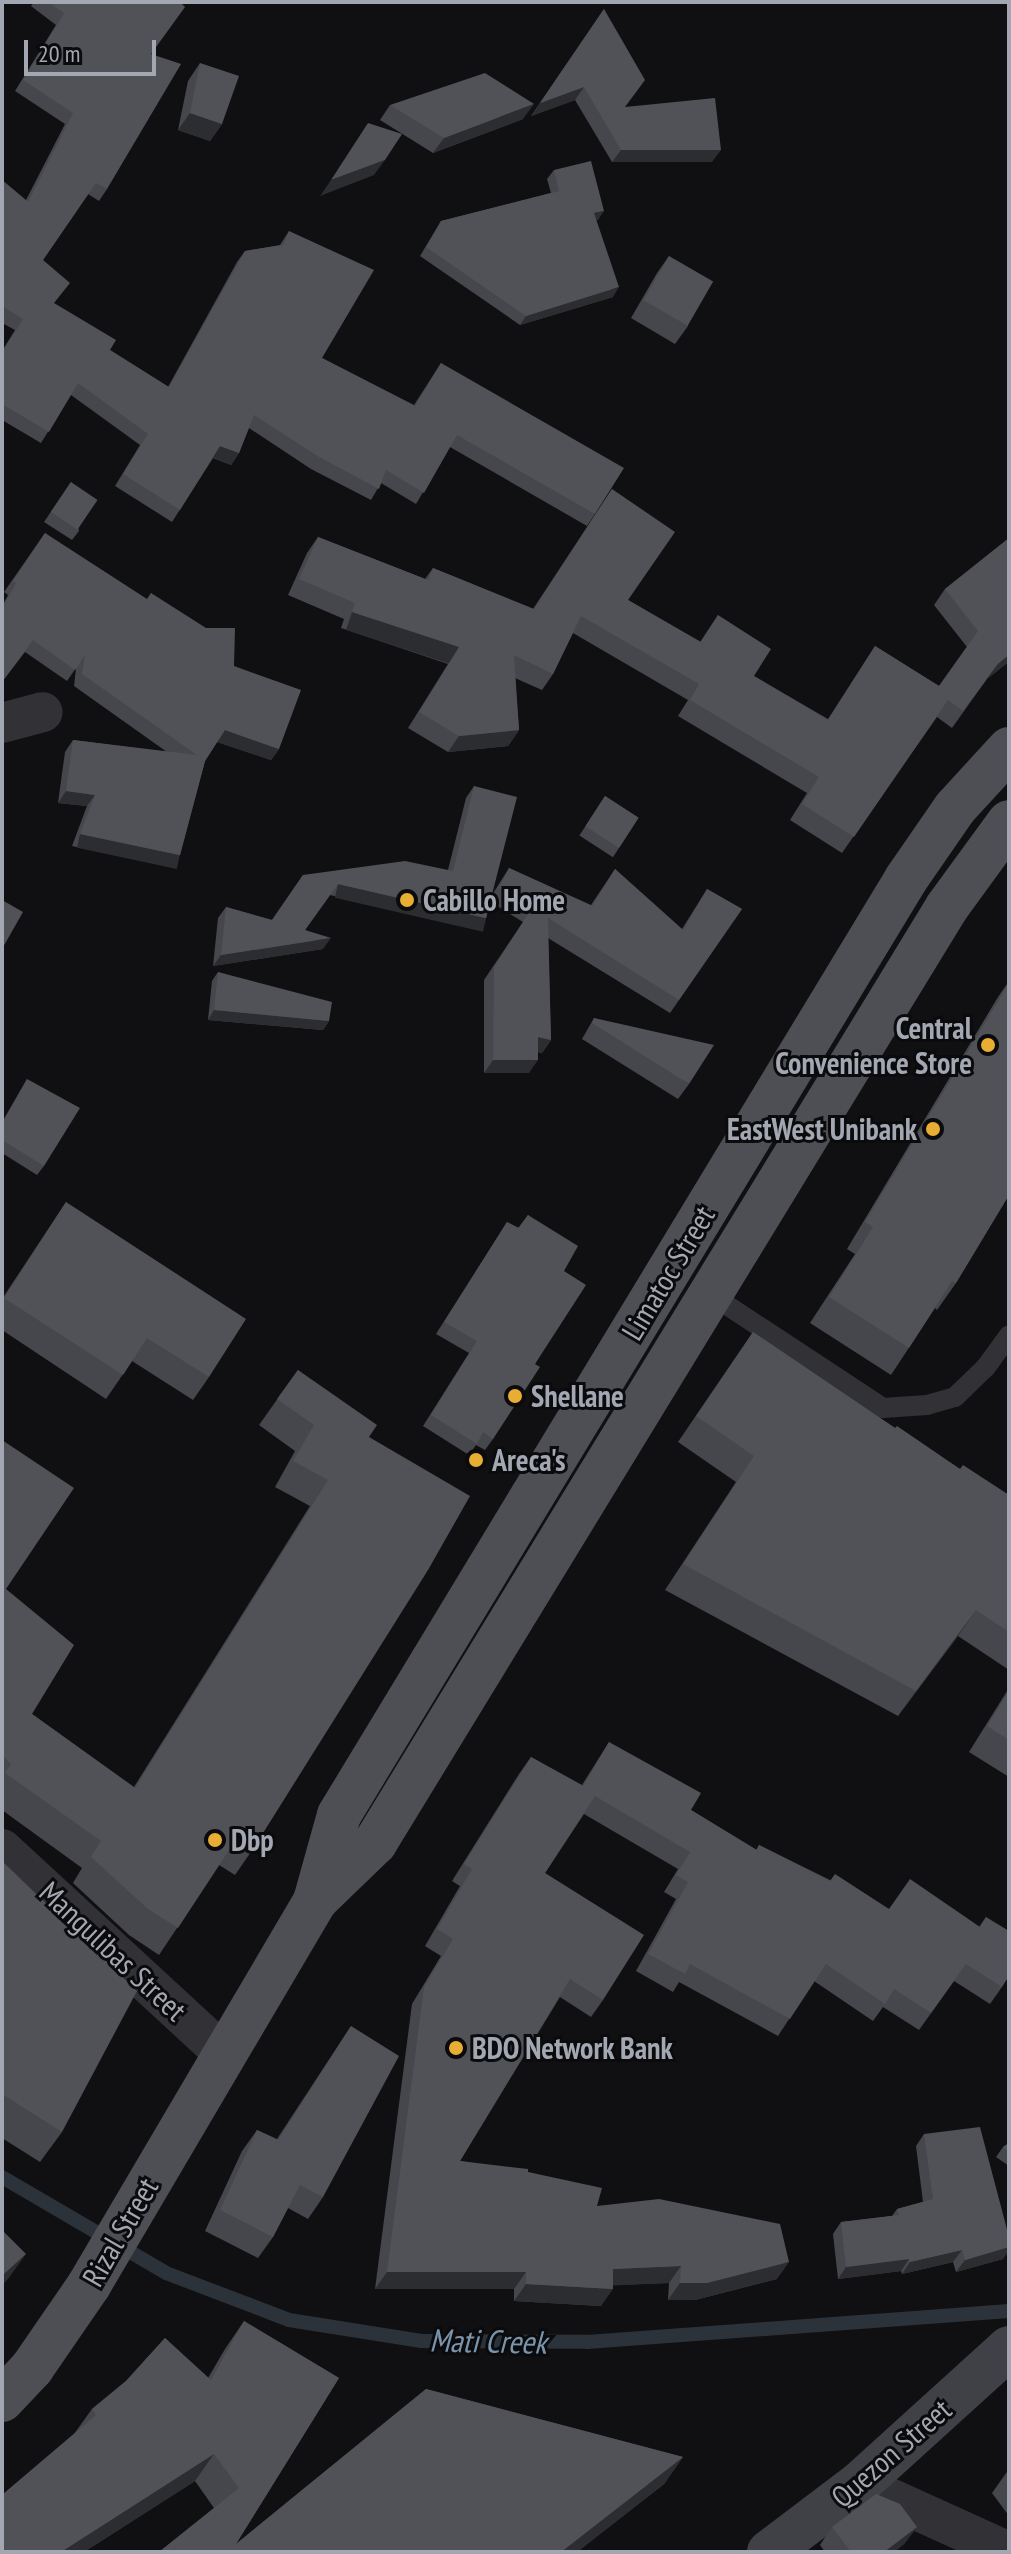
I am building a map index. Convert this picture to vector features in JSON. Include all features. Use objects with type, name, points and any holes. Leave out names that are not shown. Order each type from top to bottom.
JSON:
[{"type":"main road","name":"Limatoc Street","points":[[224,2054],[315,1901],[339,1815],[906,879],[955,808],[1009,749]]},
{"type":"main road","name":"Limatoc Street","points":[[315,1901],[375,1843],[947,907],[1004,837]]},
{"type":"main road","points":[[659,1287],[705,1303]]},
{"type":"main road","name":"Rizal Street","points":[[2,2400],[32,2368],[89,2285],[224,2054]]},
{"type":"street","points":[[2,723],[43,712]]},
{"type":"street","points":[[955,808],[1004,837]]},
{"type":"street","name":"Mangulibas Street","points":[[2,1849],[224,2054]]},
{"type":"street","name":"Quezon Street","points":[[769,2552],[859,2484],[1009,2348]]},
{"type":"street","points":[[859,2484],[1009,2552]]},
{"type":"lane","points":[[705,1303],[883,1408],[927,1405],[955,1397],[986,1367],[1009,1335]]},
{"type":"building","points":[[48,2],[181,2],[185,7],[151,54],[181,64],[107,189],[96,183],[43,260],[70,283],[54,303],[116,340],[110,350],[169,387],[245,251],[283,245],[289,231],[374,270],[322,358],[415,406],[441,363],[624,468],[595,514],[457,435],[424,493],[386,470],[379,489],[319,457],[254,415],[239,453],[220,446],[180,510],[123,474],[148,434],[78,383],[49,432],[2,404],[2,352],[23,319],[2,306],[2,180],[28,202],[73,113],[23,80],[64,13]]},
{"type":"building","points":[[604,9],[645,80],[625,107],[715,98],[721,150],[621,150],[584,87],[540,103]]},
{"type":"building","points":[[200,63],[239,76],[222,124],[190,113]]},
{"type":"building","points":[[485,73],[534,104],[444,138],[390,105]]},
{"type":"building","points":[[368,123],[402,134],[385,160],[331,180]]},
{"type":"building","points":[[591,161],[604,211],[594,213],[619,287],[526,316],[426,247],[441,221],[559,191],[554,170]]},
{"type":"building","points":[[669,256],[713,282],[688,326],[644,300]]},
{"type":"building","points":[[71,482],[98,500],[77,530],[51,512]]},
{"type":"building","points":[[612,489],[675,532],[628,600],[701,642],[718,615],[771,649],[754,676],[828,720],[875,646],[939,686],[978,631],[945,589],[1009,538],[1009,655],[998,664],[963,711],[948,700],[854,837],[802,804],[819,777],[690,700],[699,684],[581,616],[553,674],[514,655],[519,730],[459,736],[419,712],[459,647],[352,612],[355,603],[299,579],[318,537],[428,580],[433,568],[534,609]]},
{"type":"building","points":[[45,533],[147,599],[151,593],[206,628],[235,628],[234,666],[301,690],[279,749],[225,730],[205,761],[180,855],[80,834],[95,795],[66,791],[73,740],[197,755],[82,674],[85,655],[75,670],[33,640],[2,682],[2,608],[16,583],[13,581]]},
{"type":"building","points":[[474,786],[517,797],[486,918],[338,884],[305,930],[331,938],[221,955],[226,907],[272,920],[303,875],[405,861],[453,871]]},
{"type":"building","points":[[605,796],[639,818],[619,848],[585,826]]},
{"type":"building","points":[[509,868],[592,906],[615,869],[683,930],[707,889],[742,909],[679,1000],[548,918],[551,1040],[538,1037],[538,1060],[493,1060],[494,967],[532,908],[499,888]]},
{"type":"building","points":[[2,900],[23,912],[2,949]]},
{"type":"building","points":[[218,972],[332,1002],[329,1021],[214,1010]]},
{"type":"building","points":[[1009,983],[1009,1195],[956,1283],[952,1281],[909,1348],[829,1297],[873,1227],[865,1222]]},
{"type":"building","points":[[594,1018],[714,1045],[689,1084],[592,1023]]},
{"type":"building","points":[[27,1079],[80,1108],[44,1166],[2,1140],[2,1124]]},
{"type":"building","points":[[66,1202],[246,1319],[209,1377],[147,1338],[123,1375],[4,1298]]},
{"type":"building","points":[[528,1215],[578,1246],[564,1271],[586,1285],[535,1364],[540,1367],[493,1439],[483,1432],[477,1444],[431,1415],[477,1341],[444,1322],[507,1222],[519,1228]]},
{"type":"building","points":[[753,1332],[895,1428],[897,1426],[960,1469],[963,1465],[1009,1495],[1009,1632],[976,1610],[916,1691],[683,1564],[754,1456],[696,1416]]},
{"type":"building","points":[[298,1370],[377,1425],[369,1437],[470,1496],[428,1570],[253,1849],[237,1838],[178,1928],[148,1909],[91,1857],[101,1841],[5,1773],[11,1764],[2,1755],[2,1440],[74,1488],[6,1589],[74,1645],[32,1714],[135,1788],[328,1480],[293,1461],[314,1425],[277,1399]]},
{"type":"building","points":[[1009,1691],[1009,1740],[987,1726]]},
{"type":"building","points":[[609,1742],[701,1793],[691,1810],[757,1850],[759,1845],[830,1881],[835,1874],[889,1909],[910,1879],[980,1927],[986,1917],[1009,1931],[1009,1976],[1002,1987],[966,1964],[931,2013],[894,1989],[885,2004],[826,1964],[790,2019],[690,1964],[685,1974],[648,1954],[688,1882],[676,1875],[690,1852],[595,1796],[545,1873],[644,1935],[603,2000],[570,1979],[460,2161],[528,2169],[528,2172],[602,2188],[597,2206],[659,2199],[780,2224],[789,2262],[707,2283],[680,2283],[681,2266],[613,2269],[613,2289],[526,2284],[526,2272],[387,2272],[424,1987],[453,1939],[437,1929],[472,1869],[464,1864],[531,1757],[583,1786]]},
{"type":"building","points":[[2,1861],[137,1991],[62,2132],[2,2094]]},
{"type":"building","points":[[351,2026],[399,2056],[323,2197],[300,2185],[273,2237],[220,2210],[257,2130],[278,2140]]},
{"type":"building","points":[[980,2127],[1009,2247],[965,2260],[962,2250],[910,2262],[909,2259],[846,2267],[841,2222],[899,2215],[897,2209],[933,2199],[924,2134]]},
{"type":"building","points":[[2,2230],[26,2254],[2,2276]]},
{"type":"building","points":[[244,2321],[339,2378],[236,2544],[426,2389],[683,2457],[561,2552],[159,2552],[239,2488],[214,2454],[61,2552],[2,2552],[2,2495],[96,2415],[92,2409],[126,2381],[165,2338],[211,2380]]},
{"type":"building","points":[[876,2494],[900,2504],[917,2527],[884,2552],[851,2552],[832,2527]]},
{"type":"waterway","name":"Mati Creek","points":[[2,2177],[166,2273],[289,2320],[421,2341],[587,2342],[1009,2311]]},
{"type":"place","name":"Cabillo Home","points":[[407,900]]},
{"type":"place","name":"Central Convenience Store","points":[[988,1045]]},
{"type":"place","name":"EastWest Unibank","points":[[933,1129]]},
{"type":"place","name":"Shellane","points":[[515,1396]]},
{"type":"place","name":"Areca's","points":[[476,1460]]},
{"type":"place","name":"Dbp","points":[[215,1840]]},
{"type":"place","name":"BDO Network Bank","points":[[456,2048]]}]
